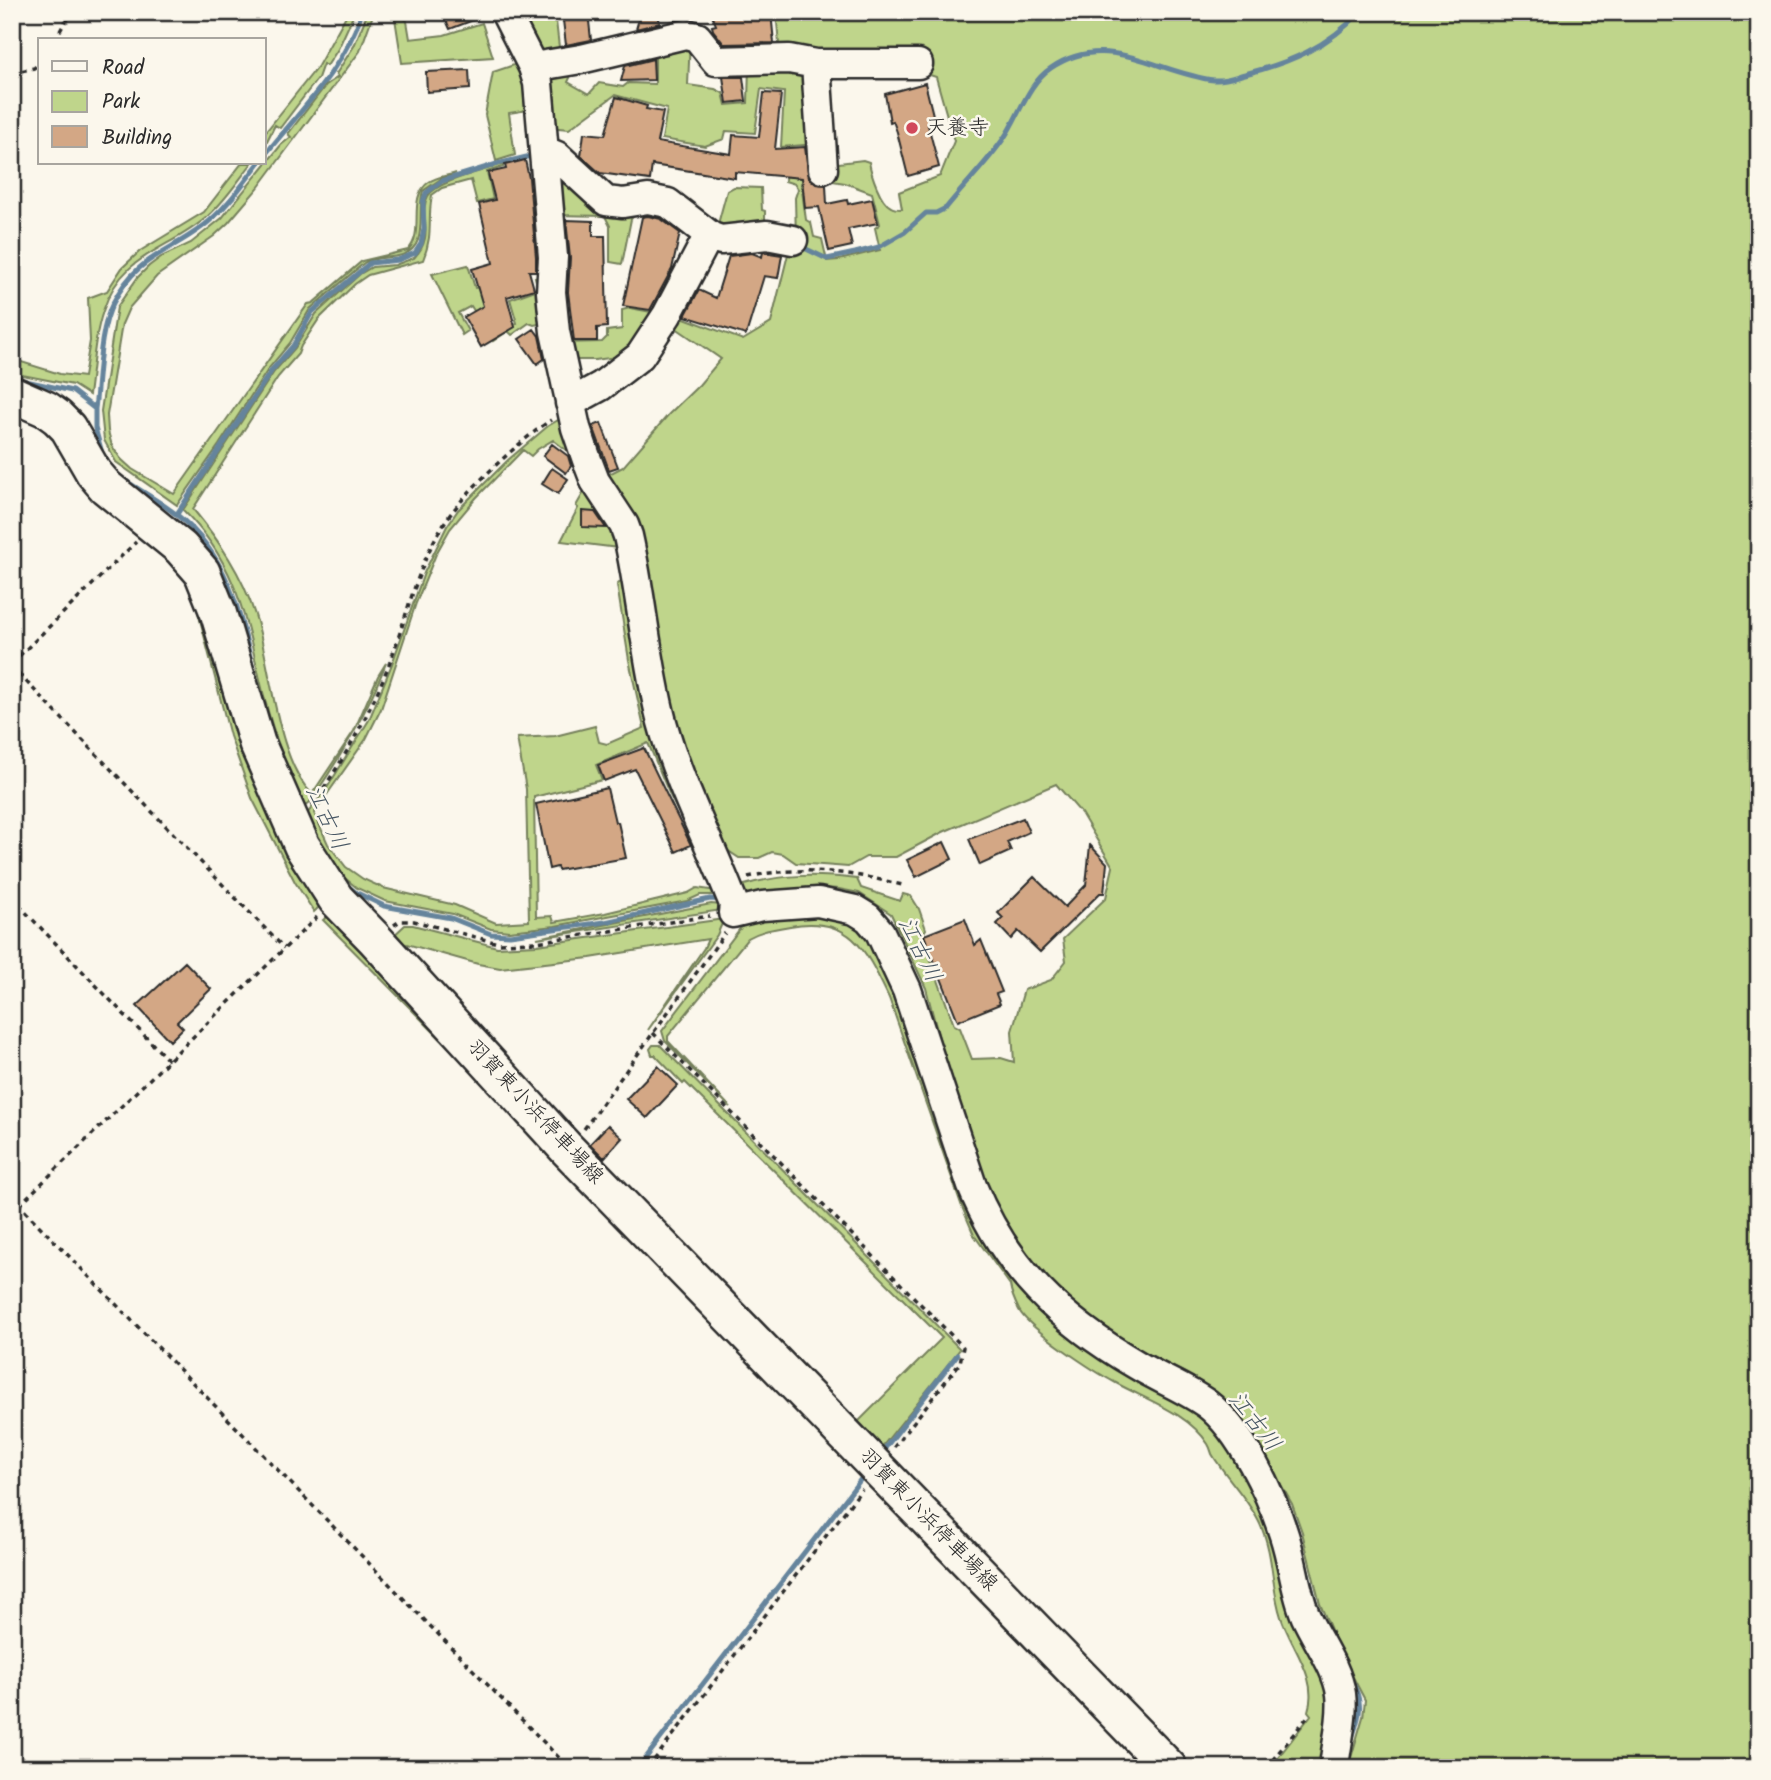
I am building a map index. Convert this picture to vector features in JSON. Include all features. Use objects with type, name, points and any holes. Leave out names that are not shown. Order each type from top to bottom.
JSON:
[{"type":"main road","name":"羽賀東小浜停車場線","points":[[12,394],[46,409],[57,417],[68,428],[94,473],[106,487],[191,558],[211,590],[257,743],[302,846],[336,899],[567,1149],[1169,1768]]},
{"type":"street","points":[[505,12],[533,66],[538,83],[553,257],[552,310],[576,428],[595,481],[624,525],[628,536],[643,631],[662,720],[690,800],[730,898],[762,906],[818,902],[855,910],[868,918],[880,932],[907,990],[972,1186],[984,1216],[1007,1253],[1048,1302],[1110,1349],[1186,1390],[1209,1406],[1239,1442],[1270,1497],[1285,1536],[1303,1607],[1341,1692],[1342,1707],[1334,1768]]},
{"type":"street","points":[[533,66],[581,59],[686,34],[698,37],[716,61],[789,59],[816,64],[918,64]]},
{"type":"street","points":[[816,64],[823,169]]},
{"type":"street","points":[[545,151],[556,156],[606,201],[623,203],[648,199],[668,203],[709,235],[721,240],[767,235],[793,240]]},
{"type":"street","points":[[570,403],[601,386],[640,356],[667,314],[709,235]]},
{"type":"path","points":[[56,38],[65,22],[80,12]]},
{"type":"path","points":[[12,73],[38,65]]},
{"type":"path","points":[[306,810],[325,786],[366,719],[390,663],[422,572],[444,524],[498,465],[525,440],[565,411],[570,403]]},
{"type":"path","points":[[153,525],[12,665],[284,948]]},
{"type":"path","points":[[373,937],[400,921],[414,921],[498,943],[537,942],[730,898],[769,872],[863,875],[902,885]]},
{"type":"path","points":[[12,898],[168,1060]]},
{"type":"path","points":[[567,1149],[724,936],[730,898]]},
{"type":"path","points":[[12,1212],[336,899]]},
{"type":"path","points":[[648,1768],[960,1363],[963,1347],[653,1033]]},
{"type":"path","points":[[12,1195],[569,1768]]},
{"type":"path","points":[[1266,1768],[1309,1714]]},
{"type":"green space","points":[[348,12],[355,12],[327,66],[323,64],[318,78],[280,128],[275,125],[266,143],[266,131],[318,66]]},
{"type":"green space","points":[[368,12],[374,12],[360,51],[258,188],[228,223],[157,276],[129,308],[122,324],[107,415],[112,446],[121,459],[132,469],[174,494],[308,304],[313,303],[362,261],[408,250],[416,234],[417,206],[422,189],[432,180],[456,173],[423,191],[419,236],[411,251],[364,263],[310,309],[290,343],[269,368],[177,505],[116,462],[104,440],[101,411],[117,307],[149,266],[161,257],[191,243],[222,218],[281,145],[291,137],[288,134],[326,85],[338,77],[336,74],[354,46]]},
{"type":"green space","points":[[394,12],[407,21],[410,39],[444,35],[482,23],[493,57],[402,63]]},
{"type":"green space","points":[[511,12],[555,12],[560,56],[536,60]]},
{"type":"green space","points":[[776,12],[1759,12],[1759,1768],[1348,1768],[1363,1717],[1365,1700],[1320,1604],[1292,1504],[1255,1439],[1237,1413],[1216,1393],[1193,1377],[1120,1339],[1092,1319],[1039,1271],[1015,1241],[996,1209],[984,1176],[939,1038],[926,988],[891,914],[859,893],[839,889],[810,887],[748,895],[741,886],[784,877],[827,876],[857,879],[861,888],[900,901],[903,894],[911,896],[926,929],[922,935],[954,1025],[960,1028],[972,1059],[1001,1058],[1014,1062],[1012,1031],[1024,990],[1051,980],[1066,961],[1063,939],[1106,898],[1113,867],[1081,813],[1056,784],[943,832],[896,857],[866,857],[848,867],[796,863],[783,854],[772,852],[759,858],[739,858],[721,846],[698,798],[599,479],[623,467],[721,359],[666,321],[671,313],[743,340],[771,323],[790,246],[796,239],[795,198],[798,189],[795,184],[785,181],[786,162],[816,161],[822,180],[801,183],[806,220],[811,223],[814,237],[822,239],[827,261],[839,260],[880,250],[875,228],[880,224],[872,193],[832,181],[830,164],[863,160],[869,162],[883,199],[892,208],[902,209],[899,192],[940,176],[954,141],[936,77],[921,72],[780,54]]},
{"type":"green space","points":[[690,39],[688,85],[715,89],[723,93],[726,105],[748,103],[749,64],[807,67],[816,144],[781,147],[784,92],[761,89],[755,133],[726,131],[724,139],[705,146],[662,139],[667,109],[615,95],[569,129],[548,127],[545,72],[575,67],[568,82],[589,94],[599,83],[623,87],[628,83],[655,84],[655,45]]},
{"type":"green space","points":[[517,64],[534,109],[509,113],[515,155],[496,161],[485,115],[493,72]]},
{"type":"green space","points":[[241,164],[251,164],[208,216],[134,264],[111,291],[98,331],[89,395],[73,385],[12,373],[12,359],[60,374],[84,377],[90,341],[88,298],[107,291],[122,268],[140,251],[204,212]]},
{"type":"green space","points":[[503,164],[503,167],[487,172],[493,199],[477,203],[471,180],[442,188],[432,195],[428,242],[423,260],[368,275],[319,319],[298,354],[278,377],[193,509],[229,559],[250,600],[261,635],[282,735],[300,778],[312,794],[352,734],[310,802],[304,807],[273,727],[239,599],[218,553],[183,510],[274,372],[295,348],[316,314],[360,274],[372,267],[395,265],[414,258],[421,249],[426,233],[425,203],[428,196],[441,186]]},
{"type":"green space","points":[[555,164],[641,208],[631,219],[622,264],[610,262],[610,226],[605,216],[556,215]]},
{"type":"green space","points":[[734,187],[761,188],[765,232],[715,235],[727,191]]},
{"type":"green space","points":[[468,265],[475,288],[484,287],[498,329],[517,323],[510,299],[538,289],[535,277],[545,274],[548,322],[534,325],[529,323],[512,335],[508,331],[493,341],[471,306],[458,313],[468,331],[462,335],[432,274]]},
{"type":"green space","points":[[630,308],[662,314],[621,367],[616,357],[568,360],[563,343],[602,342],[607,337],[607,331],[622,329],[622,310]]},
{"type":"green space","points":[[565,416],[569,417],[585,465],[553,440],[531,456],[523,450],[450,529],[436,554],[416,603],[381,709],[366,739],[314,813],[328,844],[346,867],[363,879],[383,888],[455,905],[496,923],[529,921],[526,789],[517,738],[555,736],[595,726],[599,742],[607,744],[644,728],[629,660],[617,585],[623,579],[618,548],[561,541],[578,508],[576,506],[588,485],[592,485],[623,538],[656,721],[667,758],[702,845],[678,811],[648,743],[596,765],[602,780],[534,797],[536,917],[552,916],[554,922],[605,913],[688,893],[697,888],[723,892],[725,895],[700,895],[687,901],[555,926],[509,931],[491,929],[453,914],[385,901],[357,888],[340,874],[325,853],[307,814],[327,788],[369,720],[424,573],[447,526],[458,510],[508,460],[548,426]]},
{"type":"green space","points":[[145,540],[178,551],[322,904],[314,912],[295,882],[252,798],[230,736],[197,608],[188,585],[179,571]]},
{"type":"green space","points":[[386,663],[357,725],[378,676]]},
{"type":"green space","points":[[711,904],[722,905],[722,910],[537,938]]},
{"type":"green space","points":[[762,910],[866,921],[1003,1256],[1185,1393],[1236,1445],[1332,1681],[1329,1768],[1270,1768],[1311,1715],[1308,1711],[1310,1687],[1281,1617],[1265,1535],[1255,1515],[1212,1454],[1208,1444],[1190,1424],[1079,1360],[1035,1328],[1019,1310],[1010,1285],[974,1235],[889,998],[864,951],[854,940],[842,931],[811,924],[753,935],[668,1036],[668,1041],[730,1107],[665,1041],[662,1031],[739,930],[752,915]]},
{"type":"green space","points":[[331,913],[565,1165],[323,920]]},
{"type":"green space","points":[[724,919],[717,935],[648,1030],[708,939],[590,958],[500,968],[407,944],[403,948],[391,938],[405,925],[413,925],[497,947],[537,945]]},
{"type":"green space","points":[[653,1045],[660,1045],[960,1349],[877,1453],[844,1412],[859,1421],[942,1338],[685,1082],[683,1084],[652,1055],[650,1049]]},
{"type":"building","points":[[453,12],[489,14],[450,29],[444,16]]},
{"type":"building","points":[[562,12],[588,12],[591,40],[566,45]]},
{"type":"building","points":[[641,12],[657,12],[660,23],[636,29]]},
{"type":"building","points":[[711,12],[771,12],[774,43],[724,44],[713,30],[712,26],[716,25]]},
{"type":"building","points":[[653,59],[654,80],[621,81],[625,66]]},
{"type":"building","points":[[469,70],[470,89],[427,92],[426,72]]},
{"type":"building","points":[[723,77],[743,77],[746,101],[727,103]]},
{"type":"building","name":"天養寺","points":[[925,83],[935,123],[928,125],[939,167],[908,176],[897,132],[893,121],[890,122],[885,94]]},
{"type":"building","points":[[764,93],[781,94],[775,149],[805,147],[809,178],[816,184],[826,185],[827,204],[847,200],[848,204],[872,199],[878,223],[848,229],[852,246],[829,251],[819,207],[805,208],[802,178],[735,172],[735,178],[652,165],[650,180],[600,173],[581,156],[584,133],[605,135],[616,97],[647,106],[646,109],[663,112],[657,142],[731,154],[733,135],[759,137]]},
{"type":"building","points":[[525,160],[536,257],[536,271],[529,271],[534,289],[507,297],[515,327],[481,347],[464,317],[483,306],[472,269],[493,263],[479,204],[495,200],[488,173],[506,169],[505,165]]},
{"type":"building","points":[[642,217],[661,219],[680,233],[672,269],[650,310],[623,306]]},
{"type":"building","points":[[566,220],[593,221],[593,236],[605,236],[607,327],[597,328],[597,341],[574,341],[568,292],[570,258]]},
{"type":"building","points":[[763,252],[782,255],[778,278],[764,276],[746,335],[685,316],[699,290],[716,298],[729,256],[752,253],[762,257]]},
{"type":"building","points":[[534,329],[539,336],[544,359],[537,364],[519,339]]},
{"type":"building","points":[[601,423],[618,467],[609,470],[593,426]]},
{"type":"building","points":[[552,444],[568,456],[571,466],[566,473],[543,456]]},
{"type":"building","points":[[552,468],[568,479],[558,494],[542,484]]},
{"type":"building","points":[[582,511],[595,512],[606,528],[582,527]]},
{"type":"building","points":[[644,748],[691,845],[676,852],[635,769],[604,781],[598,765]]},
{"type":"building","points":[[607,788],[626,858],[558,870],[557,867],[549,869],[536,804]]},
{"type":"building","points":[[1023,818],[1029,832],[1007,842],[1011,851],[980,865],[969,839]]},
{"type":"building","points":[[944,842],[952,859],[916,877],[907,860]]},
{"type":"building","points":[[1090,845],[1107,863],[1104,893],[1100,893],[1040,952],[1018,931],[1011,939],[997,924],[1003,918],[998,913],[1034,877],[1065,907],[1086,885]]},
{"type":"building","points":[[965,919],[975,945],[981,940],[1002,992],[996,994],[1000,1004],[958,1021],[924,935]]},
{"type":"building","points":[[185,962],[211,989],[177,1022],[183,1028],[170,1041],[137,1006]]},
{"type":"building","points":[[658,1066],[678,1085],[647,1118],[626,1099]]},
{"type":"building","points":[[608,1125],[622,1138],[604,1158],[590,1144]]},
{"type":"waterway","points":[[266,154],[333,70],[362,12]]},
{"type":"waterway","points":[[798,245],[827,259],[855,253],[879,247],[905,232],[926,213],[936,213],[946,208],[1004,138],[1036,82],[1051,68],[1072,57],[1112,53],[1193,76],[1226,79],[1277,65],[1307,52],[1335,35],[1360,12]]},
{"type":"waterway","points":[[177,514],[272,370],[293,346],[312,312],[370,263],[398,260],[415,253],[421,244],[424,229],[423,202],[426,193],[442,181],[535,155]]},
{"type":"waterway","points":[[95,409],[105,326],[108,314],[122,288],[142,266],[189,236],[218,213],[258,164]]},
{"type":"waterway","points":[[21,380],[72,391],[95,409],[95,428],[102,453]]},
{"type":"waterway","name":"江古川","points":[[123,479],[177,515],[194,530],[208,548],[229,585],[253,670]]},
{"type":"waterway","name":"江古川","points":[[344,883],[355,892],[384,906],[451,918],[491,934],[510,935],[605,922],[710,899],[723,900]]},
{"type":"waterway","points":[[882,1452],[957,1355]]},
{"type":"waterway","points":[[638,1768],[864,1475]]},
{"type":"waterway","name":"江古川","points":[[1294,1520],[1316,1605],[1323,1621]]},
{"type":"waterway","name":"江古川","points":[[1350,1678],[1358,1695],[1360,1709],[1351,1741]]},
{"type":"place","name":"天養寺","points":[[912,128]]}]
